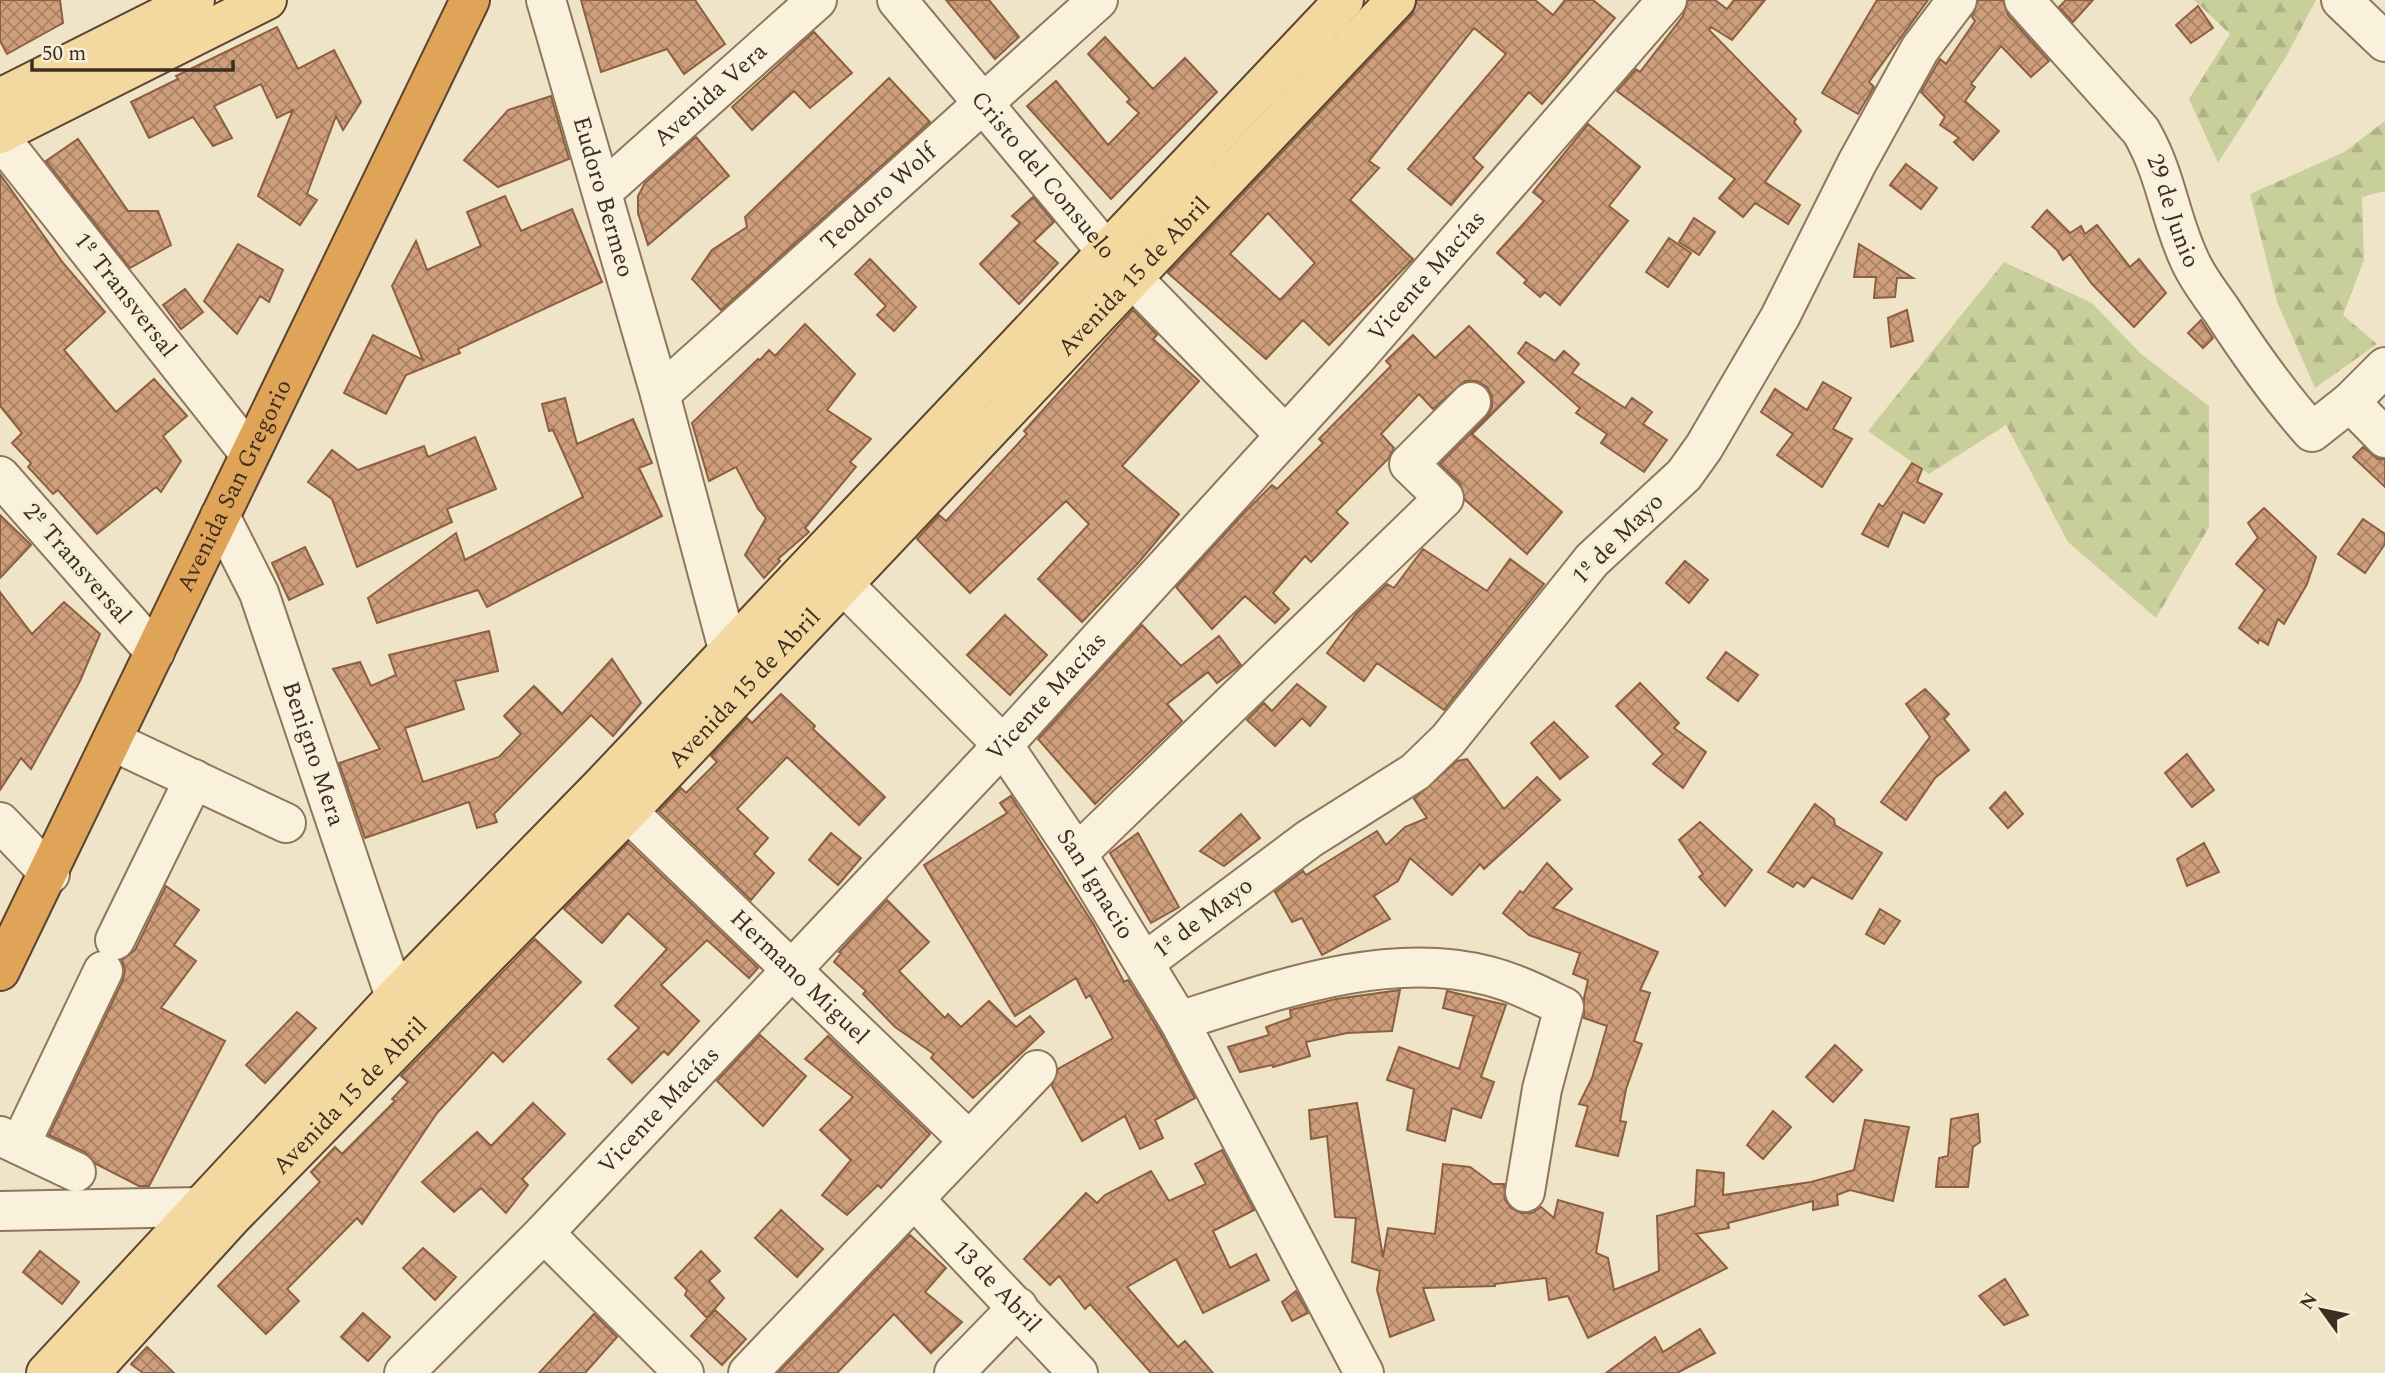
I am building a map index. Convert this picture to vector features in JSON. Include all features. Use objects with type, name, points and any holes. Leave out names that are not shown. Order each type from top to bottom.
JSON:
[{"type":"highway","name":"Avenida San Gregorio","points":[[2,965],[50,874],[463,9]]},
{"type":"main road","points":[[0,98],[195,0]]},
{"type":"main road","points":[[0,136],[267,0]]},
{"type":"main road","name":"Avenida 15 de Abril","points":[[90,1373],[231,1218],[628,812],[1396,0]]},
{"type":"main road","name":"Avenida 15 de Abril","points":[[46,1373],[395,997],[729,651],[1337,2]]},
{"type":"street","name":"Eudoro Bermeo","points":[[546,0],[660,394],[740,694]]},
{"type":"street","name":"Avenida Vera","points":[[603,191],[817,0]]},
{"type":"street","name":"Cristo del Consuelo","points":[[897,0],[1106,251],[1284,434]]},
{"type":"street","name":"Teodoro Wolf","points":[[660,394],[1098,0]]},
{"type":"street","name":"Vicente Macías","points":[[404,1373],[544,1233],[1003,745],[1429,276],[1667,0]]},
{"type":"street","name":"1º de Mayo","points":[[1145,962],[1310,839],[1415,772],[1448,740],[1592,560],[1684,475],[1704,447],[1780,317],[1857,163],[1913,61],[1943,14],[1957,0]]},
{"type":"street","name":"29 de Junio","points":[[2024,0],[2141,131],[2155,155],[2174,208],[2179,235],[2191,264],[2273,388],[2312,432],[2350,402]]},
{"type":"street","points":[[2341,0],[2385,42]]},
{"type":"street","name":"1º Transversal","points":[[0,136],[249,453]]},
{"type":"street","points":[[2385,367],[2350,402],[2385,438]]},
{"type":"street","points":[[1077,854],[1444,499],[1409,464],[1471,402]]},
{"type":"street","name":"2º Transversal","points":[[0,476],[155,652]]},
{"type":"street","name":"Benigno Mera","points":[[220,516],[259,593],[395,997]]},
{"type":"street","name":"San Ignacio","points":[[817,558],[1003,745],[1077,854],[1179,1021],[1364,1373]]},
{"type":"street","points":[[113,741],[286,823]]},
{"type":"street","points":[[76,1172],[10,1141],[109,955],[194,779]]},
{"type":"street","name":"Hermano Miguel","points":[[628,812],[969,1141]]},
{"type":"street","points":[[0,822],[50,874]]},
{"type":"street","points":[[1179,1021],[1330,977],[1412,969],[1486,975],[1523,986],[1564,1007],[1542,1089],[1525,1192]]},
{"type":"street","points":[[748,1373],[1037,1070]]},
{"type":"street","name":"13 de Abril","points":[[915,1200],[1078,1373]]},
{"type":"street","points":[[0,1211],[199,1207]]},
{"type":"street","points":[[544,1233],[684,1373]]},
{"type":"street","points":[[954,1373],[1018,1307]]},
{"type":"green space","points":[[2194,0],[2316,0],[2287,55],[2218,163],[2189,99],[2230,34]]},
{"type":"green space","points":[[2385,121],[2385,191],[2362,197],[2364,260],[2343,315],[2377,344],[2315,388],[2277,302],[2250,194],[2344,152]]},
{"type":"green space","points":[[2004,262],[2092,303],[2141,354],[2209,406],[2209,527],[2156,618],[2068,542],[2006,425],[1929,474],[1868,431]]},
{"type":"building","points":[[0,0],[60,0],[63,23],[7,54],[0,41]]},
{"type":"building","points":[[581,0],[695,0],[725,44],[684,74],[667,49],[601,72]]},
{"type":"building","points":[[946,0],[989,0],[1019,37],[995,59]]},
{"type":"building","points":[[1417,0],[1535,0],[1553,15],[1565,0],[1593,0],[1615,18],[1542,104],[1529,92],[1473,158],[1483,167],[1451,205],[1408,169],[1506,54],[1474,28],[1369,161],[1379,168],[1350,200],[1413,259],[1329,345],[1303,320],[1266,359],[1168,273],[1412,15]],"holes":[[[1268,213],[1315,263],[1280,300],[1230,254]]]},
{"type":"building","points":[[1688,0],[1715,0],[1727,9],[1734,0],[1765,0],[1732,40],[1711,27],[1709,30],[1796,119],[1794,122],[1801,131],[1765,182],[1800,205],[1788,224],[1755,203],[1743,217],[1719,198],[1735,179],[1617,91],[1636,69],[1640,72],[1683,16]]},
{"type":"building","points":[[1877,0],[1928,0],[1869,82],[1874,87],[1858,114],[1822,93]]},
{"type":"building","points":[[1978,0],[2003,0],[2008,15],[2049,61],[2031,77],[2001,46],[1971,84],[1975,87],[1965,101],[1999,131],[1973,160],[1954,142],[1959,138],[1940,125],[1945,117],[1921,92],[1940,59],[1946,64],[1975,21],[1972,17]]},
{"type":"building","points":[[2066,0],[2093,0],[2073,22],[2059,7]]},
{"type":"building","points":[[2198,6],[2213,28],[2191,43],[2176,25]]},
{"type":"building","points":[[277,27],[298,69],[334,50],[361,102],[343,130],[336,116],[307,194],[317,200],[300,225],[258,196],[293,110],[277,118],[261,84],[214,106],[232,138],[213,146],[193,117],[149,138],[131,102],[178,79],[176,76]]},
{"type":"building","points":[[814,32],[852,73],[810,108],[794,91],[752,130],[732,107]]},
{"type":"building","points":[[1105,37],[1153,89],[1185,58],[1217,92],[1111,199],[1027,106],[1056,81],[1108,145],[1139,113],[1127,102],[1130,99],[1088,54]]},
{"type":"building","points":[[889,78],[930,122],[721,310],[692,279],[712,250],[747,227],[745,217]]},
{"type":"building","points":[[551,96],[569,159],[498,187],[464,160],[508,110]]},
{"type":"building","points":[[1588,124],[1640,167],[1609,206],[1628,221],[1560,305],[1545,292],[1540,297],[1524,283],[1527,280],[1497,253],[1544,201],[1533,192]]},
{"type":"building","points":[[696,137],[729,176],[648,245],[638,213],[638,196],[645,183]]},
{"type":"building","points":[[78,139],[128,211],[158,211],[171,245],[130,268],[46,161]]},
{"type":"building","points":[[1906,164],[1937,188],[1921,209],[1890,185]]},
{"type":"building","points":[[0,174],[63,263],[105,312],[64,350],[116,412],[154,379],[187,416],[163,436],[181,461],[161,492],[156,487],[97,534],[58,490],[53,494],[28,467],[31,463],[12,443],[22,433],[0,406]]},
{"type":"building","points":[[505,196],[521,231],[572,209],[602,282],[458,349],[460,353],[406,375],[386,414],[344,393],[373,335],[423,360],[392,286],[416,241],[427,270],[481,246],[467,212]]},
{"type":"building","points":[[1033,197],[1054,222],[1034,241],[1058,263],[1019,304],[980,264],[1020,223],[1012,216]]},
{"type":"building","points":[[2047,210],[2070,233],[2081,226],[2085,234],[2097,225],[2130,267],[2139,259],[2166,293],[2134,327],[2092,284],[2070,254],[2063,260],[2057,250],[2032,227]]},
{"type":"building","points":[[1694,218],[1715,232],[1699,255],[1679,242]]},
{"type":"building","points":[[1669,238],[1691,253],[1668,287],[1646,272]]},
{"type":"building","points":[[238,244],[283,270],[269,302],[260,296],[237,334],[204,301]]},
{"type":"building","points":[[1859,244],[1913,278],[1897,278],[1895,297],[1874,298],[1876,277],[1854,277]]},
{"type":"building","points":[[870,259],[916,307],[894,331],[877,315],[886,306],[855,274]]},
{"type":"building","points":[[185,289],[203,312],[181,329],[163,305]]},
{"type":"building","points":[[1133,310],[1157,335],[1153,339],[1199,381],[1122,466],[1179,514],[1139,562],[1082,622],[1038,579],[1089,524],[1066,501],[970,593],[917,539],[939,515],[946,521],[1027,434],[1024,431]]},
{"type":"building","points":[[1907,310],[1913,341],[1891,347],[1888,318]]},
{"type":"building","points":[[2201,320],[2213,338],[2203,348],[2188,333]]},
{"type":"building","points":[[805,324],[855,374],[827,410],[871,439],[850,462],[856,467],[805,528],[809,532],[778,559],[780,561],[764,578],[745,555],[766,518],[758,509],[736,467],[709,481],[692,423],[758,359],[769,350],[775,356]]},
{"type":"building","points":[[1469,326],[1524,382],[1472,434],[1562,512],[1527,554],[1465,500],[1460,483],[1440,464],[1487,417],[1492,407],[1492,396],[1487,387],[1477,381],[1465,381],[1433,409],[1419,394],[1381,434],[1394,448],[1388,459],[1336,512],[1348,523],[1311,562],[1305,556],[1273,593],[1289,609],[1275,623],[1245,596],[1212,629],[1176,587],[1272,485],[1277,489],[1323,443],[1319,439],[1391,366],[1386,361],[1413,335],[1435,358]]},
{"type":"building","points":[[1526,342],[1555,361],[1564,351],[1579,364],[1572,373],[1625,408],[1632,398],[1652,412],[1643,424],[1667,440],[1644,472],[1601,443],[1607,434],[1576,413],[1580,408],[1518,353]]},
{"type":"building","points":[[1823,382],[1851,398],[1833,429],[1852,439],[1822,487],[1777,455],[1793,434],[1761,412],[1775,389],[1807,410]]},
{"type":"building","points":[[565,398],[577,444],[633,419],[652,463],[639,468],[662,516],[487,607],[478,590],[377,623],[368,598],[456,533],[465,560],[583,497],[553,430],[549,431],[542,404]]},
{"type":"building","points":[[475,437],[496,489],[447,509],[452,522],[357,567],[332,499],[308,482],[332,450],[358,470],[424,446],[428,457]]},
{"type":"building","points":[[2363,447],[2378,459],[2385,459],[2385,487],[2353,457]]},
{"type":"building","points":[[1912,463],[1922,469],[1917,482],[1942,494],[1924,523],[1903,512],[1888,547],[1862,534],[1879,504],[1883,507]]},
{"type":"building","points":[[2264,508],[2316,557],[2307,584],[2284,624],[2278,619],[2268,645],[2259,639],[2258,643],[2239,628],[2265,590],[2236,564],[2258,538],[2248,523]]},
{"type":"building","points":[[0,515],[31,545],[0,578]]},
{"type":"building","points":[[2363,519],[2385,534],[2385,544],[2365,573],[2338,554]]},
{"type":"building","points":[[305,547],[323,584],[289,600],[272,563]]},
{"type":"building","points":[[1423,549],[1487,591],[1510,559],[1544,584],[1444,710],[1377,663],[1364,681],[1327,653],[1356,614],[1387,584],[1394,588]]},
{"type":"building","points":[[1685,561],[1708,580],[1689,603],[1666,583]]},
{"type":"building","points":[[0,592],[32,634],[64,602],[100,634],[80,681],[31,769],[21,758],[0,790]]},
{"type":"building","points":[[1005,615],[1047,655],[1010,695],[967,655]]},
{"type":"building","points":[[1142,625],[1181,666],[1219,636],[1241,665],[1217,683],[1208,672],[1167,704],[1182,721],[1095,804],[1038,739]]},
{"type":"building","points":[[489,631],[498,671],[455,681],[464,709],[405,728],[423,782],[499,757],[521,734],[504,716],[534,686],[562,714],[612,659],[641,703],[613,736],[591,715],[494,814],[497,822],[477,828],[469,802],[365,838],[339,763],[380,749],[333,669],[360,662],[371,686],[396,675],[389,655]]},
{"type":"building","points":[[1726,652],[1758,675],[1738,701],[1707,678]]},
{"type":"building","points":[[1640,683],[1679,723],[1674,728],[1706,752],[1683,788],[1653,764],[1663,754],[1616,706]]},
{"type":"building","points":[[1297,684],[1326,707],[1310,726],[1302,718],[1275,746],[1247,720],[1264,703],[1272,711]]},
{"type":"building","points":[[1925,689],[1949,714],[1944,719],[1969,750],[1935,778],[1906,820],[1881,802],[1930,737],[1906,704]]},
{"type":"building","points":[[781,694],[815,726],[813,729],[885,797],[859,825],[787,757],[737,809],[768,838],[754,854],[774,873],[751,900],[659,811],[681,788],[686,793],[717,762],[711,756],[747,718],[752,723]]},
{"type":"building","points":[[1554,722],[1588,757],[1560,779],[1531,743]]},
{"type":"building","points":[[2187,754],[2214,790],[2192,807],[2165,773]]},
{"type":"building","points":[[1467,759],[1504,809],[1537,777],[1560,800],[1484,869],[1480,864],[1452,895],[1410,858],[1398,881],[1374,896],[1390,919],[1322,955],[1302,918],[1292,922],[1275,892],[1303,871],[1306,875],[1377,831],[1386,845],[1405,827],[1427,818],[1414,799],[1457,761]]},
{"type":"building","points":[[2005,792],[2023,814],[2008,828],[1990,808]]},
{"type":"building","points":[[1011,796],[1094,925],[1124,982],[1128,980],[1160,1032],[1195,1098],[1155,1120],[1163,1138],[1140,1149],[1125,1116],[1082,1141],[1052,1086],[1058,1069],[1113,1038],[1090,995],[1086,998],[1076,978],[1015,1016],[924,865],[1007,813],[1000,803]]},
{"type":"building","points":[[1815,804],[1834,819],[1835,825],[1882,853],[1852,899],[1812,877],[1804,887],[1797,882],[1793,887],[1768,872]]},
{"type":"building","points":[[1241,814],[1260,838],[1224,866],[1200,851]]},
{"type":"building","points":[[1700,822],[1752,870],[1725,906],[1699,877],[1703,874],[1679,840]]},
{"type":"building","points":[[831,833],[861,858],[838,885],[809,860]]},
{"type":"building","points":[[1138,833],[1179,907],[1151,923],[1110,853]]},
{"type":"building","points":[[628,843],[758,968],[749,978],[707,940],[661,985],[699,1021],[668,1055],[664,1051],[632,1083],[608,1059],[639,1028],[615,1006],[667,949],[628,913],[602,943],[564,909]]},
{"type":"building","points":[[2204,843],[2219,872],[2187,886],[2177,859]]},
{"type":"building","points":[[1547,863],[1572,889],[1553,908],[1658,952],[1640,990],[1650,993],[1634,1041],[1642,1044],[1626,1089],[1620,1121],[1626,1122],[1618,1156],[1576,1146],[1588,1106],[1579,1104],[1592,1078],[1607,1026],[1584,1018],[1588,980],[1573,974],[1580,953],[1529,935],[1503,913]]},
{"type":"building","points":[[166,886],[199,910],[174,945],[196,961],[161,1008],[225,1041],[149,1186],[139,1186],[96,1164],[85,1152],[49,1135],[123,980],[125,970],[122,960],[135,950]]},
{"type":"building","points":[[887,900],[929,942],[899,971],[945,1018],[948,1014],[961,1027],[989,1001],[1016,1027],[1030,1016],[1044,1032],[973,1098],[931,1058],[934,1054],[895,1027],[863,994],[866,991],[834,962],[841,953],[839,952]]},
{"type":"building","points":[[1880,909],[1900,921],[1884,944],[1866,934]]},
{"type":"building","points":[[535,939],[581,982],[503,1062],[493,1052],[437,1113],[362,1224],[357,1218],[287,1289],[299,1301],[266,1334],[218,1286],[320,1182],[311,1172],[335,1147],[342,1154],[395,1101],[392,1099],[408,1082],[401,1076]]},
{"type":"building","points":[[1400,990],[1392,1031],[1347,1033],[1306,1042],[1310,1056],[1273,1067],[1272,1065],[1240,1072],[1228,1047],[1269,1035],[1266,1027],[1291,1018],[1290,1010],[1336,999]]},
{"type":"building","points":[[1447,991],[1506,1005],[1481,1077],[1494,1082],[1481,1118],[1452,1108],[1445,1141],[1407,1130],[1414,1089],[1387,1080],[1399,1047],[1459,1069],[1474,1016],[1443,1008]]},
{"type":"building","points":[[297,1012],[316,1028],[265,1083],[246,1065]]},
{"type":"building","points":[[760,1035],[806,1076],[763,1126],[717,1081]]},
{"type":"building","points":[[828,1036],[930,1134],[881,1188],[878,1185],[847,1215],[822,1195],[851,1160],[820,1130],[853,1097],[805,1059]]},
{"type":"building","points":[[1835,1045],[1862,1070],[1833,1102],[1806,1077]]},
{"type":"building","points":[[533,1103],[565,1134],[522,1179],[528,1185],[506,1213],[481,1188],[454,1212],[422,1182],[477,1132],[491,1146]]},
{"type":"building","points":[[1357,1103],[1383,1257],[1388,1228],[1435,1234],[1443,1164],[1470,1167],[1493,1184],[1504,1184],[1505,1200],[1511,1208],[1521,1213],[1532,1213],[1541,1207],[1554,1218],[1558,1200],[1603,1213],[1596,1253],[1608,1258],[1614,1290],[1659,1271],[1657,1216],[1695,1206],[1697,1170],[1724,1173],[1723,1195],[1811,1182],[1854,1170],[1865,1120],[1909,1127],[1893,1201],[1850,1190],[1837,1195],[1838,1205],[1813,1210],[1813,1201],[1728,1223],[1729,1228],[1696,1234],[1727,1268],[1588,1338],[1568,1296],[1549,1300],[1546,1278],[1495,1286],[1423,1288],[1434,1320],[1390,1337],[1377,1290],[1380,1271],[1352,1262],[1356,1218],[1335,1217],[1327,1136],[1311,1139],[1309,1110]]},
{"type":"building","points":[[1773,1111],[1791,1127],[1763,1159],[1747,1145]]},
{"type":"building","points":[[1978,1114],[1980,1142],[1973,1147],[1968,1187],[1936,1187],[1939,1158],[1948,1156],[1951,1119]]},
{"type":"building","points":[[1222,1150],[1254,1210],[1213,1231],[1230,1268],[1256,1254],[1269,1280],[1203,1313],[1176,1259],[1127,1287],[1178,1347],[1185,1341],[1213,1373],[1151,1373],[1090,1304],[1085,1309],[1059,1276],[1050,1285],[1024,1259],[1086,1193],[1097,1203],[1105,1195],[1151,1171],[1169,1201],[1206,1184],[1195,1164]]},
{"type":"building","points":[[781,1210],[823,1249],[797,1277],[755,1238]]},
{"type":"building","points":[[910,1235],[946,1268],[925,1292],[962,1322],[931,1353],[894,1314],[837,1373],[778,1373]]},
{"type":"building","points":[[423,1248],[456,1277],[435,1300],[403,1268]]},
{"type":"building","points":[[40,1251],[79,1282],[62,1304],[23,1272]]},
{"type":"building","points":[[701,1251],[720,1271],[709,1281],[724,1298],[707,1318],[685,1295],[687,1290],[675,1278]]},
{"type":"building","points":[[2005,1279],[2028,1315],[2004,1325],[1979,1296]]},
{"type":"building","points":[[1296,1291],[1308,1313],[1292,1321],[1282,1302]]},
{"type":"building","points":[[715,1310],[746,1339],[722,1365],[691,1336]]},
{"type":"building","points":[[363,1313],[390,1337],[368,1361],[341,1337]]},
{"type":"building","points":[[594,1314],[617,1337],[585,1373],[539,1373]]},
{"type":"building","points":[[1700,1329],[1715,1353],[1677,1373],[1606,1373],[1655,1337],[1663,1352]]},
{"type":"building","points":[[147,1347],[174,1373],[143,1373],[131,1364]]}]
